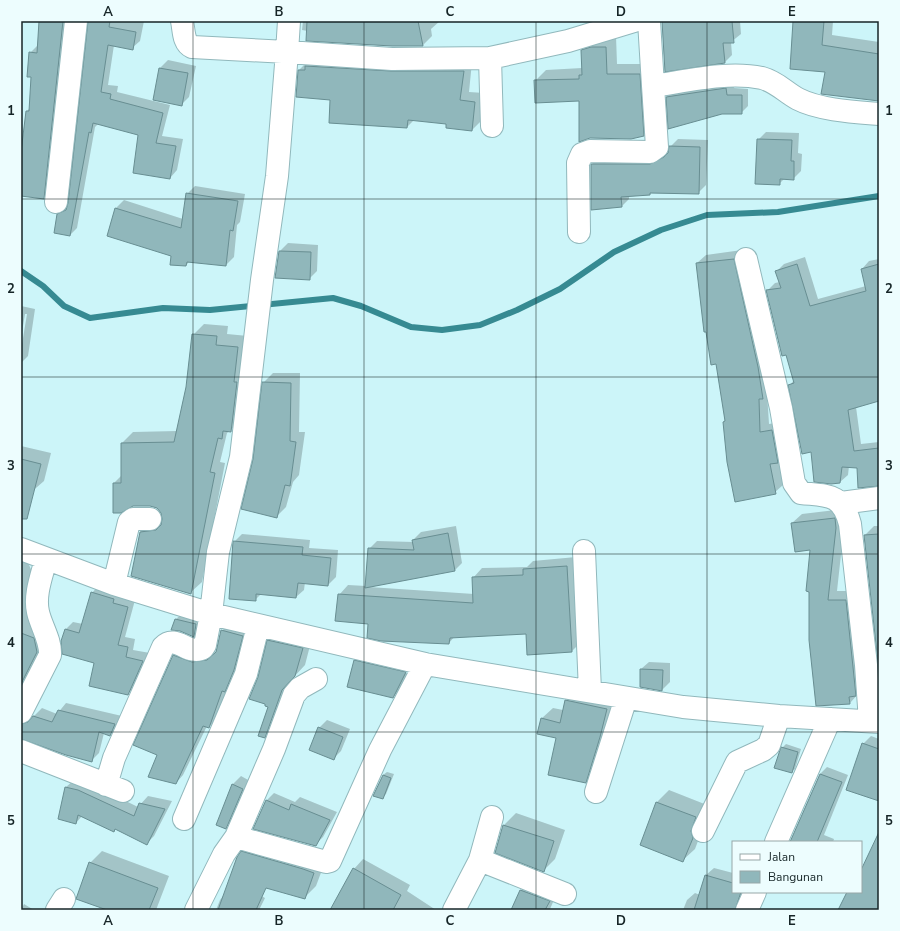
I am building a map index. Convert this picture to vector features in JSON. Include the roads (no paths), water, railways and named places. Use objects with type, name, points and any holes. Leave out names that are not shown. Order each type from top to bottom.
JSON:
[{"type":"street","points":[[56,202],[76,21]]},
{"type":"street","points":[[182,21],[185,39],[188,46],[192,47],[392,59],[490,58],[568,41],[634,21]]},
{"type":"street","points":[[21,752],[114,788],[114,758],[163,647],[168,642],[172,641],[196,651],[203,648],[211,614],[218,552],[241,457],[262,280],[282,132],[288,21]]},
{"type":"street","points":[[580,232],[578,163],[582,154],[590,151],[650,152],[654,151],[657,147],[649,21]]},
{"type":"street","points":[[490,58],[492,126]]},
{"type":"street","points":[[653,86],[744,75],[778,84],[798,99],[813,104],[829,108],[879,114]]},
{"type":"street","points":[[21,549],[114,584],[211,614],[425,664],[683,707],[779,716],[874,721],[850,524],[847,511],[841,503],[831,496],[801,493],[794,483],[781,408],[746,259]]},
{"type":"street","points":[[841,503],[879,498]]},
{"type":"street","points":[[114,584],[129,522],[133,519],[150,519]]},
{"type":"street","points":[[584,551],[590,691]]},
{"type":"street","points":[[21,712],[50,655],[50,648],[38,611],[37,598],[46,559]]},
{"type":"street","points":[[184,818],[246,674],[258,626]]},
{"type":"street","points":[[236,837],[326,862],[330,861],[380,750],[425,664]]},
{"type":"street","points":[[196,910],[224,854],[236,837],[274,749],[294,695],[300,688],[316,679]]},
{"type":"street","points":[[596,792],[626,698]]},
{"type":"street","points":[[703,830],[737,762],[769,745],[779,716]]},
{"type":"street","points":[[776,841],[830,719]]},
{"type":"street","points":[[454,910],[480,860],[492,817]]},
{"type":"street","points":[[480,860],[565,894]]},
{"type":"street","points":[[747,910],[755,893]]},
{"type":"waterway","points":[[21,271],[43,286],[64,306],[90,318],[163,308],[210,310],[333,298],[361,306],[411,327],[442,330],[480,325],[517,310],[560,289],[614,252],[661,230],[707,215],[778,212],[879,196]]}]
